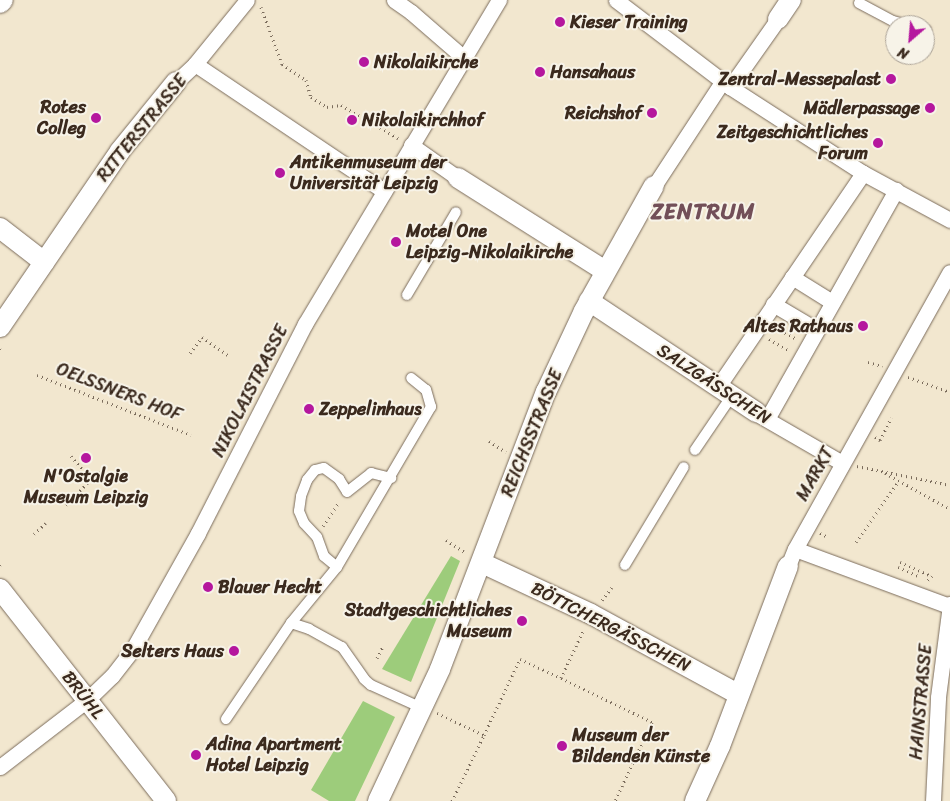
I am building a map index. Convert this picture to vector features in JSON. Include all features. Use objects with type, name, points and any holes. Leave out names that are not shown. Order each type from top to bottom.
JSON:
[{"type":"street","points":[[0,3],[3,0]]},
{"type":"street","name":"RITTERSTRASSE","points":[[0,327],[22,292],[120,151],[176,82],[195,64],[247,0]]},
{"type":"street","points":[[394,0],[411,12],[464,58]]},
{"type":"street","name":"NIKOLAISTRASSE","points":[[0,767],[87,700],[112,676],[133,648],[198,533],[305,324],[499,0]]},
{"type":"street","points":[[616,0],[726,85],[863,172],[950,220]]},
{"type":"street","points":[[778,19],[791,0]]},
{"type":"street","name":"REICHSSTRASSE","points":[[378,801],[422,708],[482,563],[546,392],[589,301],[654,186],[726,85],[778,19]]},
{"type":"street","points":[[195,64],[384,191]]},
{"type":"street","points":[[411,145],[465,186],[606,271]]},
{"type":"street","points":[[724,392],[773,304],[863,172]]},
{"type":"street","points":[[761,416],[808,346],[896,190]]},
{"type":"street","points":[[0,228],[44,262]]},
{"type":"street","name":"MARKT","points":[[791,557],[950,272]]},
{"type":"street","points":[[792,277],[832,302]]},
{"type":"street","name":"SALZGÄSSCHEN","points":[[589,301],[761,416],[842,463]]},
{"type":"street","points":[[773,304],[817,330]]},
{"type":"street","points":[[695,801],[720,746],[791,557],[950,605]]},
{"type":"street","name":"BÖTTCHERGÄSSCHEN","points":[[482,563],[592,614],[738,694]]},
{"type":"street","name":"BRÜHL","points":[[0,589],[166,801]]},
{"type":"street","name":"HAINSTRASSE","points":[[933,801],[938,705],[950,605]]},
{"type":"lane","points":[[859,3],[885,17]]},
{"type":"lane","points":[[407,295],[456,212]]},
{"type":"lane","points":[[226,719],[291,623],[337,567],[431,407],[426,390],[411,378]]},
{"type":"lane","points":[[695,450],[724,392]]},
{"type":"lane","points":[[626,565],[684,467]]},
{"type":"lane","points":[[337,567],[324,556],[316,537],[304,523],[299,511],[301,496],[307,480],[315,470],[324,468],[339,479],[347,492],[372,473],[391,478]]},
{"type":"lane","points":[[291,623],[309,629],[342,647],[364,679],[371,685],[422,708]]},
{"type":"path","points":[[258,0],[282,64],[306,80],[311,97],[327,107],[341,105],[411,145]]},
{"type":"path","points":[[763,320],[808,346]]},
{"type":"path","points":[[763,336],[789,351]]},
{"type":"path","points":[[190,353],[202,337],[228,356]]},
{"type":"path","points":[[868,362],[877,363]]},
{"type":"path","points":[[894,372],[950,392]]},
{"type":"path","name":"OELSSNERS HOF","points":[[37,375],[190,435]]},
{"type":"path","points":[[882,435],[891,418]]},
{"type":"path","points":[[71,456],[91,479]]},
{"type":"path","points":[[842,463],[950,485]]},
{"type":"path","points":[[880,471],[950,509]]},
{"type":"path","points":[[66,505],[98,472],[107,479]]},
{"type":"path","points":[[856,542],[898,482]]},
{"type":"path","points":[[316,537],[347,492]]},
{"type":"path","points":[[34,534],[46,524]]},
{"type":"path","points":[[898,567],[930,581],[932,576],[900,562]]},
{"type":"path","points":[[606,594],[612,587]]},
{"type":"path","points":[[561,678],[592,614]]},
{"type":"path","points":[[377,658],[383,646]]},
{"type":"path","points":[[452,801],[520,659],[652,722],[615,801]]},
{"type":"path","points":[[422,708],[433,710],[484,735]]},
{"type":"green space","points":[[451,556],[460,561],[411,682],[382,669]]},
{"type":"green space","points":[[363,701],[395,717],[355,801],[329,801],[311,790]]},
{"type":"place","name":"Kieser Training","points":[[560,22]]},
{"type":"place","name":"Nikolaikirche","points":[[364,62]]},
{"type":"place","name":"Hansahaus","points":[[540,72]]},
{"type":"place","name":"Zentral-Messepalast","points":[[891,79]]},
{"type":"place","name":"Mädlerpassage","points":[[930,108]]},
{"type":"place","name":"Reichshof","points":[[652,113]]},
{"type":"place","name":"Rotes Colleg","points":[[96,118]]},
{"type":"place","name":"Nikolaikirchhof","points":[[352,120]]},
{"type":"place","name":"Zeitgeschichtliches Forum","points":[[878,143]]},
{"type":"place","name":"Antikenmuseum der Universität Leipzig","points":[[280,173]]},
{"type":"place","name":"Motel One Leipzig-Nikolaikirche","points":[[396,242]]},
{"type":"place","name":"Altes Rathaus","points":[[863,326]]},
{"type":"place","name":"Zeppelinhaus","points":[[309,409]]},
{"type":"place","name":"N'Ostalgie Museum Leipzig","points":[[86,458]]},
{"type":"place","name":"Blauer Hecht","points":[[208,587]]},
{"type":"place","name":"Stadtgeschichtliches Museum","points":[[522,621]]},
{"type":"place","name":"Selters Haus","points":[[234,651]]},
{"type":"place","name":"Museum der Bildenden Künste","points":[[562,746]]},
{"type":"place","name":"Adina Apartment Hotel Leipzig","points":[[196,755]]},
{"type":"district","name":"ZENTRUM","points":[[703,212]]}]
